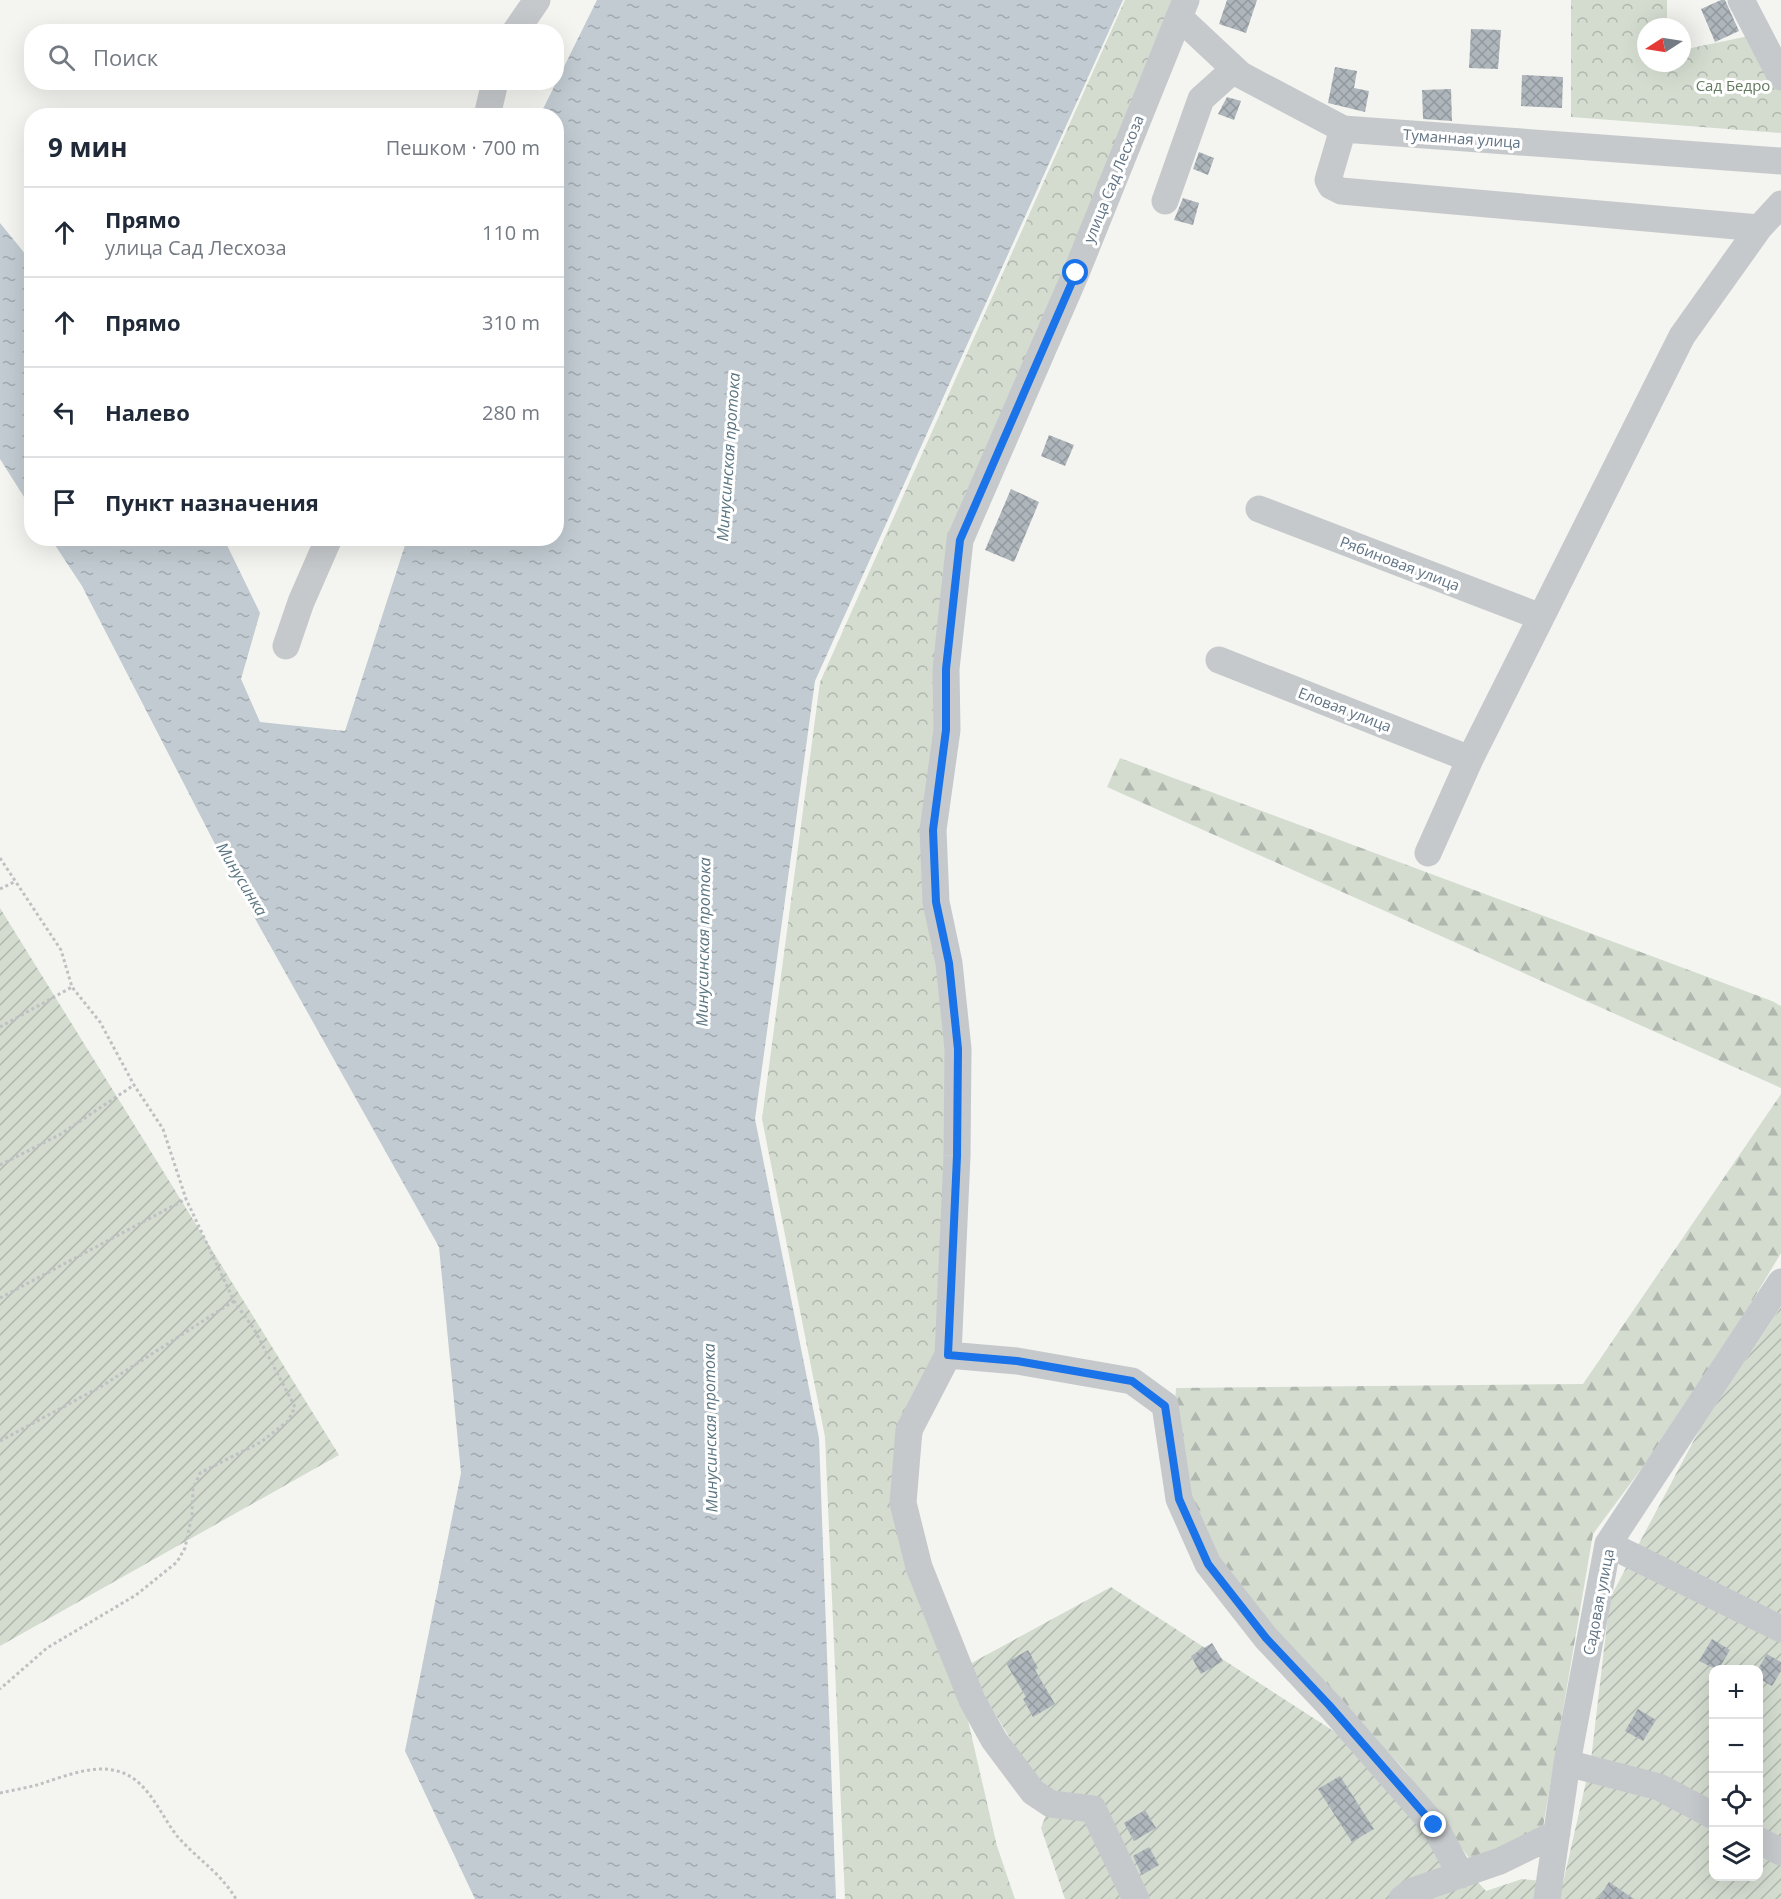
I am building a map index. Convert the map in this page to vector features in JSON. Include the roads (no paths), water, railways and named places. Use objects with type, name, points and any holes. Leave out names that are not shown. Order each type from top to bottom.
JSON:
[{"type":"street","points":[[520,24],[537,0]]},
{"type":"street","points":[[1741,0],[1781,76]]},
{"type":"street","name":"Туманная улица","points":[[1182,8],[1238,73],[1343,129],[1781,161]]},
{"type":"street","name":"улица Сад Лесхоза","points":[[948,1355],[957,1156],[958,1049],[949,963],[936,902],[933,830],[946,730],[946,669],[960,540],[1076,273],[1182,8]]},
{"type":"street","points":[[1165,201],[1201,99],[1231,72],[1238,73]]},
{"type":"street","points":[[489,108],[493,90]]},
{"type":"street","points":[[1343,129],[1328,180],[1330,186],[1341,191],[1759,228]]},
{"type":"street","points":[[1428,853],[1470,759],[1682,336],[1759,228],[1781,204]]},
{"type":"street","name":"Рябиновая улица","points":[[1259,509],[1541,617]]},
{"type":"street","points":[[286,646],[301,602],[326,546]]},
{"type":"street","name":"Еловая улица","points":[[1219,660],[1470,759]]},
{"type":"street","name":"Садовая улица","points":[[1547,1899],[1567,1763],[1608,1544],[1781,1282]]},
{"type":"street","points":[[1136,1899],[1093,1809],[1051,1804],[1033,1792],[994,1740],[972,1700],[920,1567],[903,1503],[909,1430],[948,1355],[1017,1361],[1132,1381],[1165,1406],[1179,1499],[1208,1564],[1266,1638],[1329,1705],[1434,1825],[1461,1875]]},
{"type":"street","points":[[1608,1544],[1781,1629]]},
{"type":"street","points":[[1567,1763],[1659,1787],[1709,1814]]},
{"type":"street","points":[[1402,1899],[1413,1891],[1500,1862],[1557,1833]]},
{"type":"street","points":[[1763,1843],[1781,1852]]},
{"type":"water","points":[[597,0],[1123,0],[815,681],[755,1119],[819,1438],[836,1899],[475,1899],[405,1751],[461,1473],[439,1247],[234,881],[82,586],[56,546],[227,546],[260,613],[241,679],[260,722],[345,731],[405,546],[564,546],[564,108],[543,108],[552,90],[564,90],[564,67]]},
{"type":"water","points":[[0,223],[24,252],[24,497],[0,459]]},
{"type":"park label","name":"Сад Бедро","points":[[1733,85]]},
{"type":"water label","name":"Минусинская протока","points":[[728,457]]},
{"type":"water label","name":"Минусинка","points":[[242,879]]},
{"type":"water label","name":"Минусинская протока","points":[[703,942]]},
{"type":"water label","name":"Минусинская протока","points":[[710,1428]]}]
